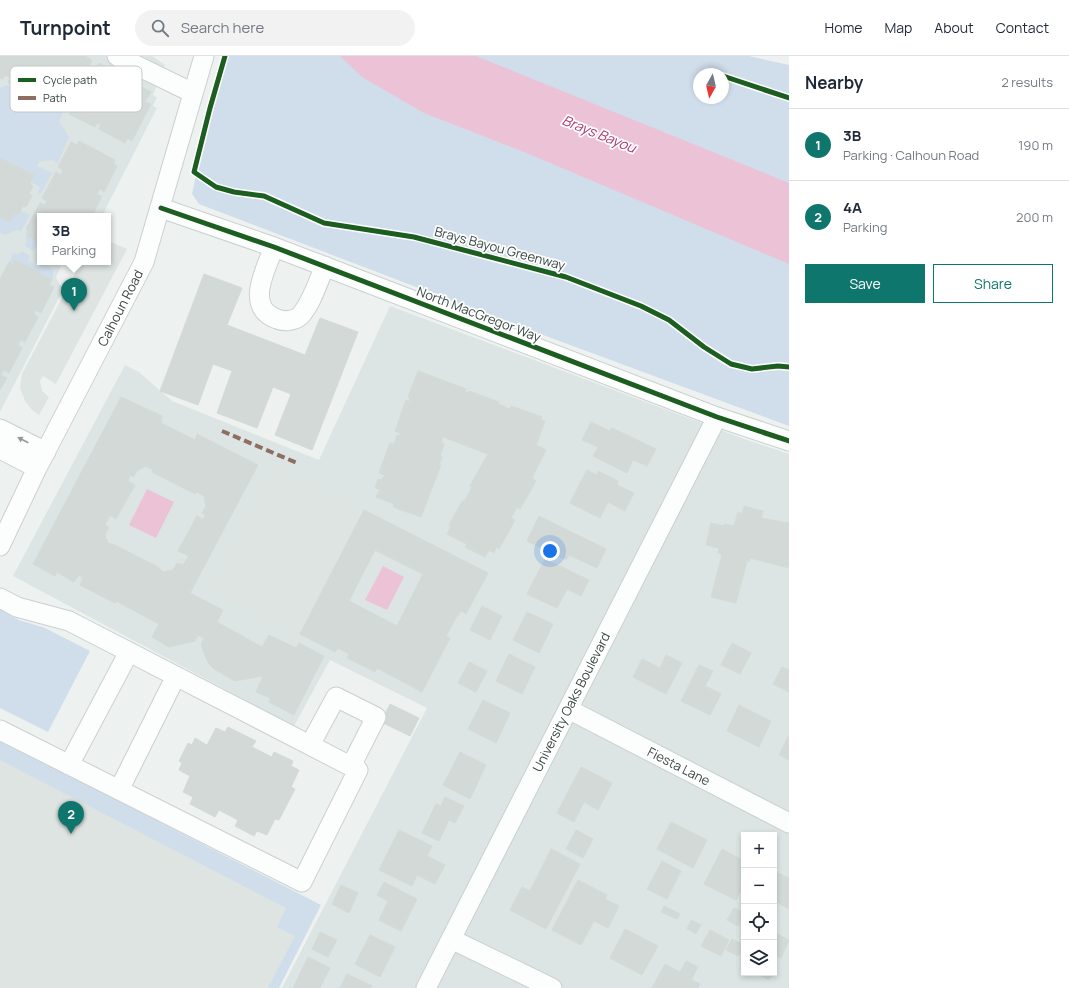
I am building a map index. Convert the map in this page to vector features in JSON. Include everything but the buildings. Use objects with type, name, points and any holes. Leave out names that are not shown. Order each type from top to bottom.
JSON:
[{"type":"street","points":[[118,56],[139,66]]},
{"type":"street","name":"Calhoun Road","points":[[0,546],[42,460],[144,262],[203,61]]},
{"type":"street","points":[[142,68],[194,93]]},
{"type":"street","name":"North MacGregor Way","points":[[161,208],[325,266],[717,417],[789,440]]},
{"type":"street","points":[[274,247],[259,289],[259,302],[266,312],[281,321],[291,321],[299,317],[306,308],[325,266]]},
{"type":"street","name":"University Oaks Boulevard","points":[[426,988],[717,417]]},
{"type":"street","points":[[0,429],[42,460]]},
{"type":"street","points":[[0,449],[42,460]]},
{"type":"street","points":[[0,598],[17,607],[69,621],[358,770],[302,882],[0,730]]},
{"type":"street","points":[[69,765],[129,652]]},
{"type":"street","points":[[119,790],[176,676]]},
{"type":"street","points":[[310,745],[336,698],[376,717],[351,766]]},
{"type":"street","name":"Fiesta Lane","points":[[568,709],[789,823]]},
{"type":"street","points":[[451,939],[552,988]]},
{"type":"shaded area","points":[[0,56],[152,56],[165,65],[153,95],[157,98],[153,106],[157,108],[104,213],[37,213],[37,265],[62,265],[56,277],[59,284],[64,288],[0,412]]},
{"type":"shaded area","points":[[222,56],[749,56],[789,65],[789,426],[484,313],[199,204],[192,194]]},
{"type":"shaded area","points":[[7,85],[10,86],[10,112],[63,113],[59,121],[69,137],[58,163],[53,160],[40,161],[37,166],[52,173],[41,194],[38,193],[40,187],[31,182],[34,175],[0,158],[0,88]]},
{"type":"shaded area","points":[[17,209],[30,215],[21,231],[16,230],[5,235],[0,233],[0,215]]},
{"type":"shaded area","points":[[27,230],[37,238],[37,248],[35,247],[33,251],[25,246]]},
{"type":"shaded area","points":[[111,242],[127,249],[56,384],[43,376],[40,381],[42,391],[49,397],[39,415],[32,410],[25,401],[20,388],[22,374],[79,265],[111,265]]},
{"type":"shaded area","points":[[22,251],[30,256],[28,261],[39,267],[40,265],[47,265],[53,269],[53,279],[51,280],[15,261],[13,265],[9,263],[13,253],[18,254]]},
{"type":"shaded area","points":[[390,306],[744,439],[789,454],[789,988],[282,988],[427,708],[330,660],[294,726],[13,576],[125,365],[139,372],[172,401],[319,460]]},
{"type":"shaded area","points":[[273,464],[364,510],[299,637],[209,590]]},
{"type":"shaded area","points":[[0,610],[19,620],[45,628],[90,651],[48,732],[0,708]]},
{"type":"shaded area","points":[[0,740],[321,905],[279,988],[266,988],[0,761]]},
{"type":"shaded area","points":[[0,760],[286,908],[277,927],[295,936],[268,988],[0,988]]},
{"type":"water","name":"Brays Bayou","points":[[340,56],[476,56],[789,183],[789,264],[529,154],[424,113],[362,77]]},
{"type":"water","points":[[147,489],[174,502],[156,538],[129,525]]},
{"type":"water","points":[[383,566],[404,577],[387,610],[365,600]]},
{"type":"marked path","points":[[222,431],[297,463]]},
{"type":"cycle path","name":"Brays Bayou Greenway","points":[[225,56],[194,172],[216,187],[234,192],[264,196],[324,223],[414,237],[566,277],[641,306],[669,320],[704,347],[731,364],[752,369],[778,366],[789,367]]},
{"type":"cycle path","points":[[729,78],[789,98]]},
{"type":"cycle path","points":[[161,208],[274,247],[717,417],[789,441]]},
{"type":"place","name":"3B","points":[[74,311]]},
{"type":"place","name":"4A","points":[[71,834]]}]
